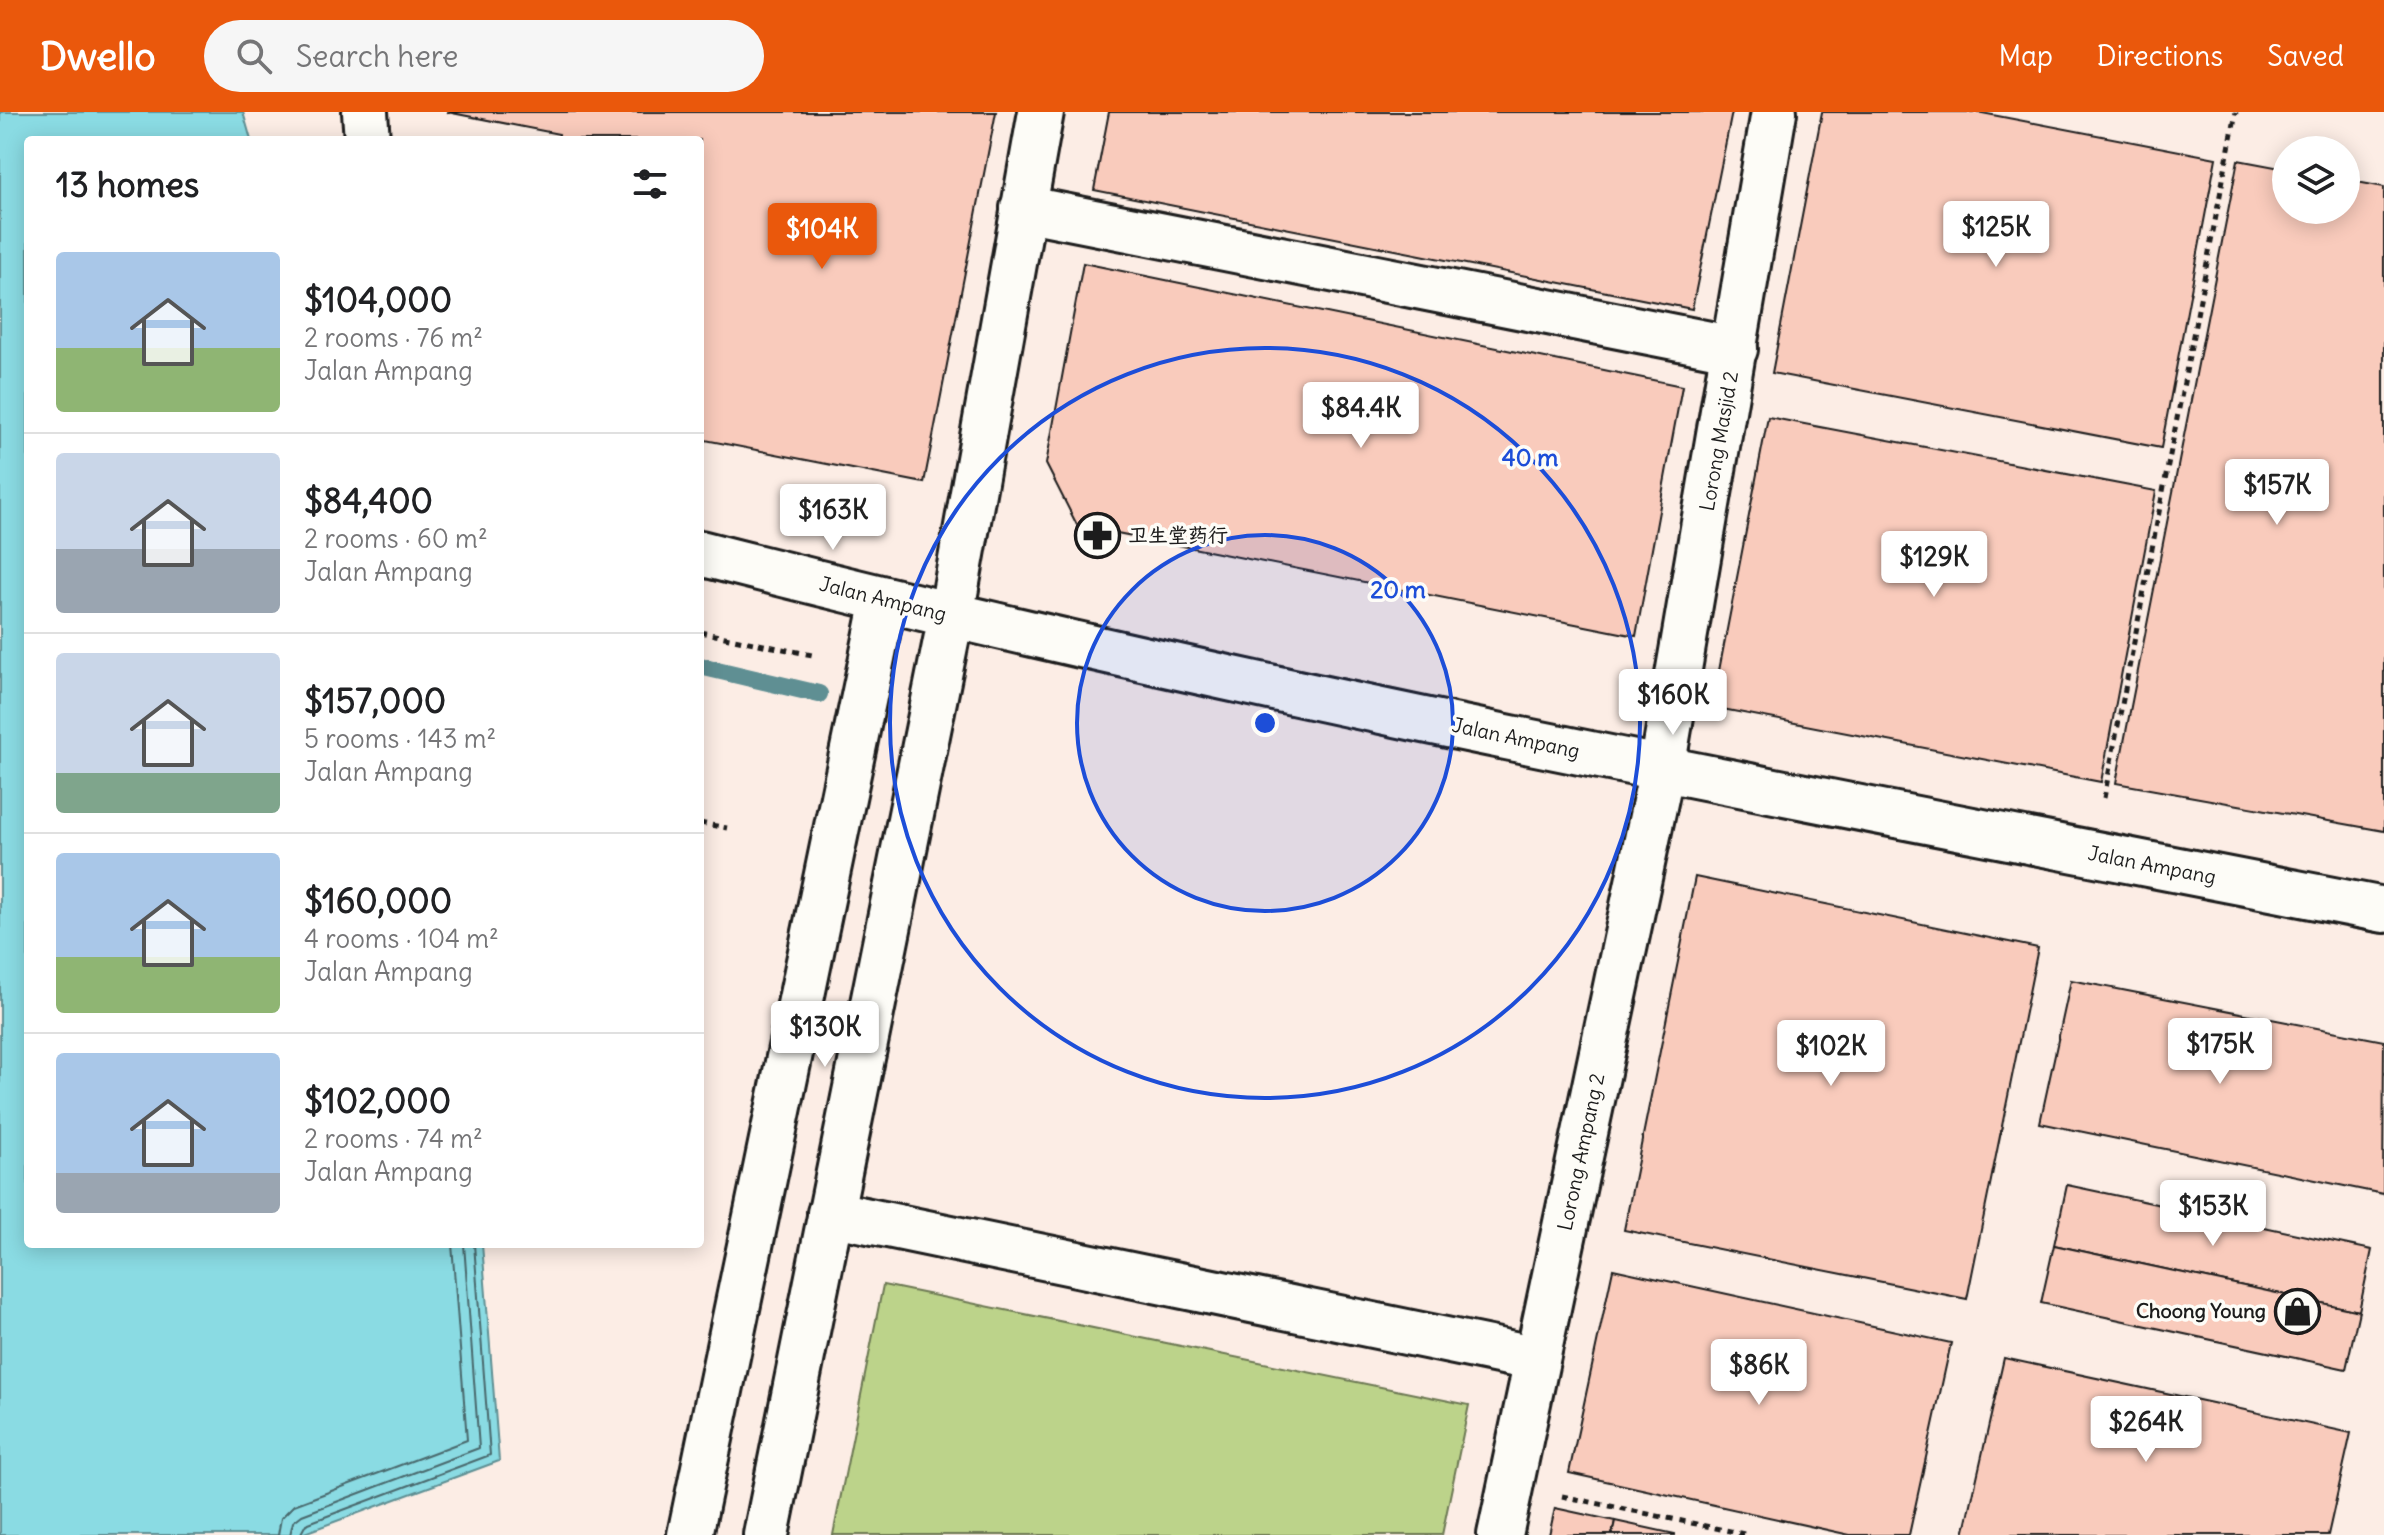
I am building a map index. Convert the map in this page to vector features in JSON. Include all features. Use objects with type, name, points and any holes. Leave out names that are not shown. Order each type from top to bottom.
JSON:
[{"type":"street","points":[[365,112],[367,136]]},
{"type":"street","points":[[766,1535],[951,616],[1041,112]]},
{"type":"street","name":"Lorong Masjid 2","points":[[1662,769],[1774,112]]},
{"type":"street","points":[[1023,208],[1735,349]]},
{"type":"street","name":"Jalan Ampang","points":[[704,554],[951,616],[1662,769],[2384,910]]},
{"type":"street","points":[[690,1535],[884,600]]},
{"type":"street","name":"Lorong Ampang 2","points":[[1500,1535],[1662,769]]},
{"type":"street","points":[[830,1213],[1537,1359]]},
{"type":"path","points":[[2094,853],[2236,112]]},
{"type":"path","points":[[704,633],[869,667]]},
{"type":"path","points":[[704,824],[727,828]]},
{"type":"path","points":[[1510,1486],[1749,1535]]},
{"type":"green space","points":[[883,1285],[1469,1405],[1442,1535],[833,1535]]},
{"type":"water","points":[[0,112],[243,112],[250,136],[24,136],[24,1248],[482,1248],[499,1461],[299,1535],[0,1535]]},
{"type":"building","points":[[447,112],[996,112],[924,483],[704,440],[704,136],[559,134]]},
{"type":"building","points":[[1109,112],[1732,112],[1692,309],[1094,190]]},
{"type":"building","points":[[1822,112],[1977,112],[2216,158],[2161,448],[1772,373]]},
{"type":"building","points":[[2238,160],[2272,166],[2272,224],[2360,224],[2360,183],[2384,187],[2384,831],[2116,783]]},
{"type":"building","points":[[1083,263],[1682,386],[1636,636],[1077,525],[1046,464]]},
{"type":"building","points":[[1768,417],[2156,491],[2101,782],[1712,707]]},
{"type":"building","points":[[1695,877],[2038,948],[1967,1299],[1624,1230]]},
{"type":"building","points":[[2071,980],[2384,1041],[2383,1194],[2040,1123]]},
{"type":"building","points":[[2067,1185],[2372,1250],[2359,1311],[2054,1245]]},
{"type":"building","points":[[2054,1245],[2359,1311],[2346,1369],[2041,1303]]},
{"type":"building","points":[[1613,1269],[1951,1343],[1909,1535],[1850,1535],[1569,1473]]},
{"type":"building","points":[[2004,1358],[2351,1433],[2328,1535],[1964,1535]]},
{"type":"building","points":[[1555,1508],[1615,1521],[1612,1535],[1549,1535]]},
{"type":"building","points":[[1615,1521],[1675,1534],[1675,1535],[1612,1535]]},
{"type":"waterway","points":[[704,667],[819,694]]},
{"type":"place","name":"卫生堂药行","points":[[1097,535]]},
{"type":"place","name":"Choong Young","points":[[2297,1311]]}]
